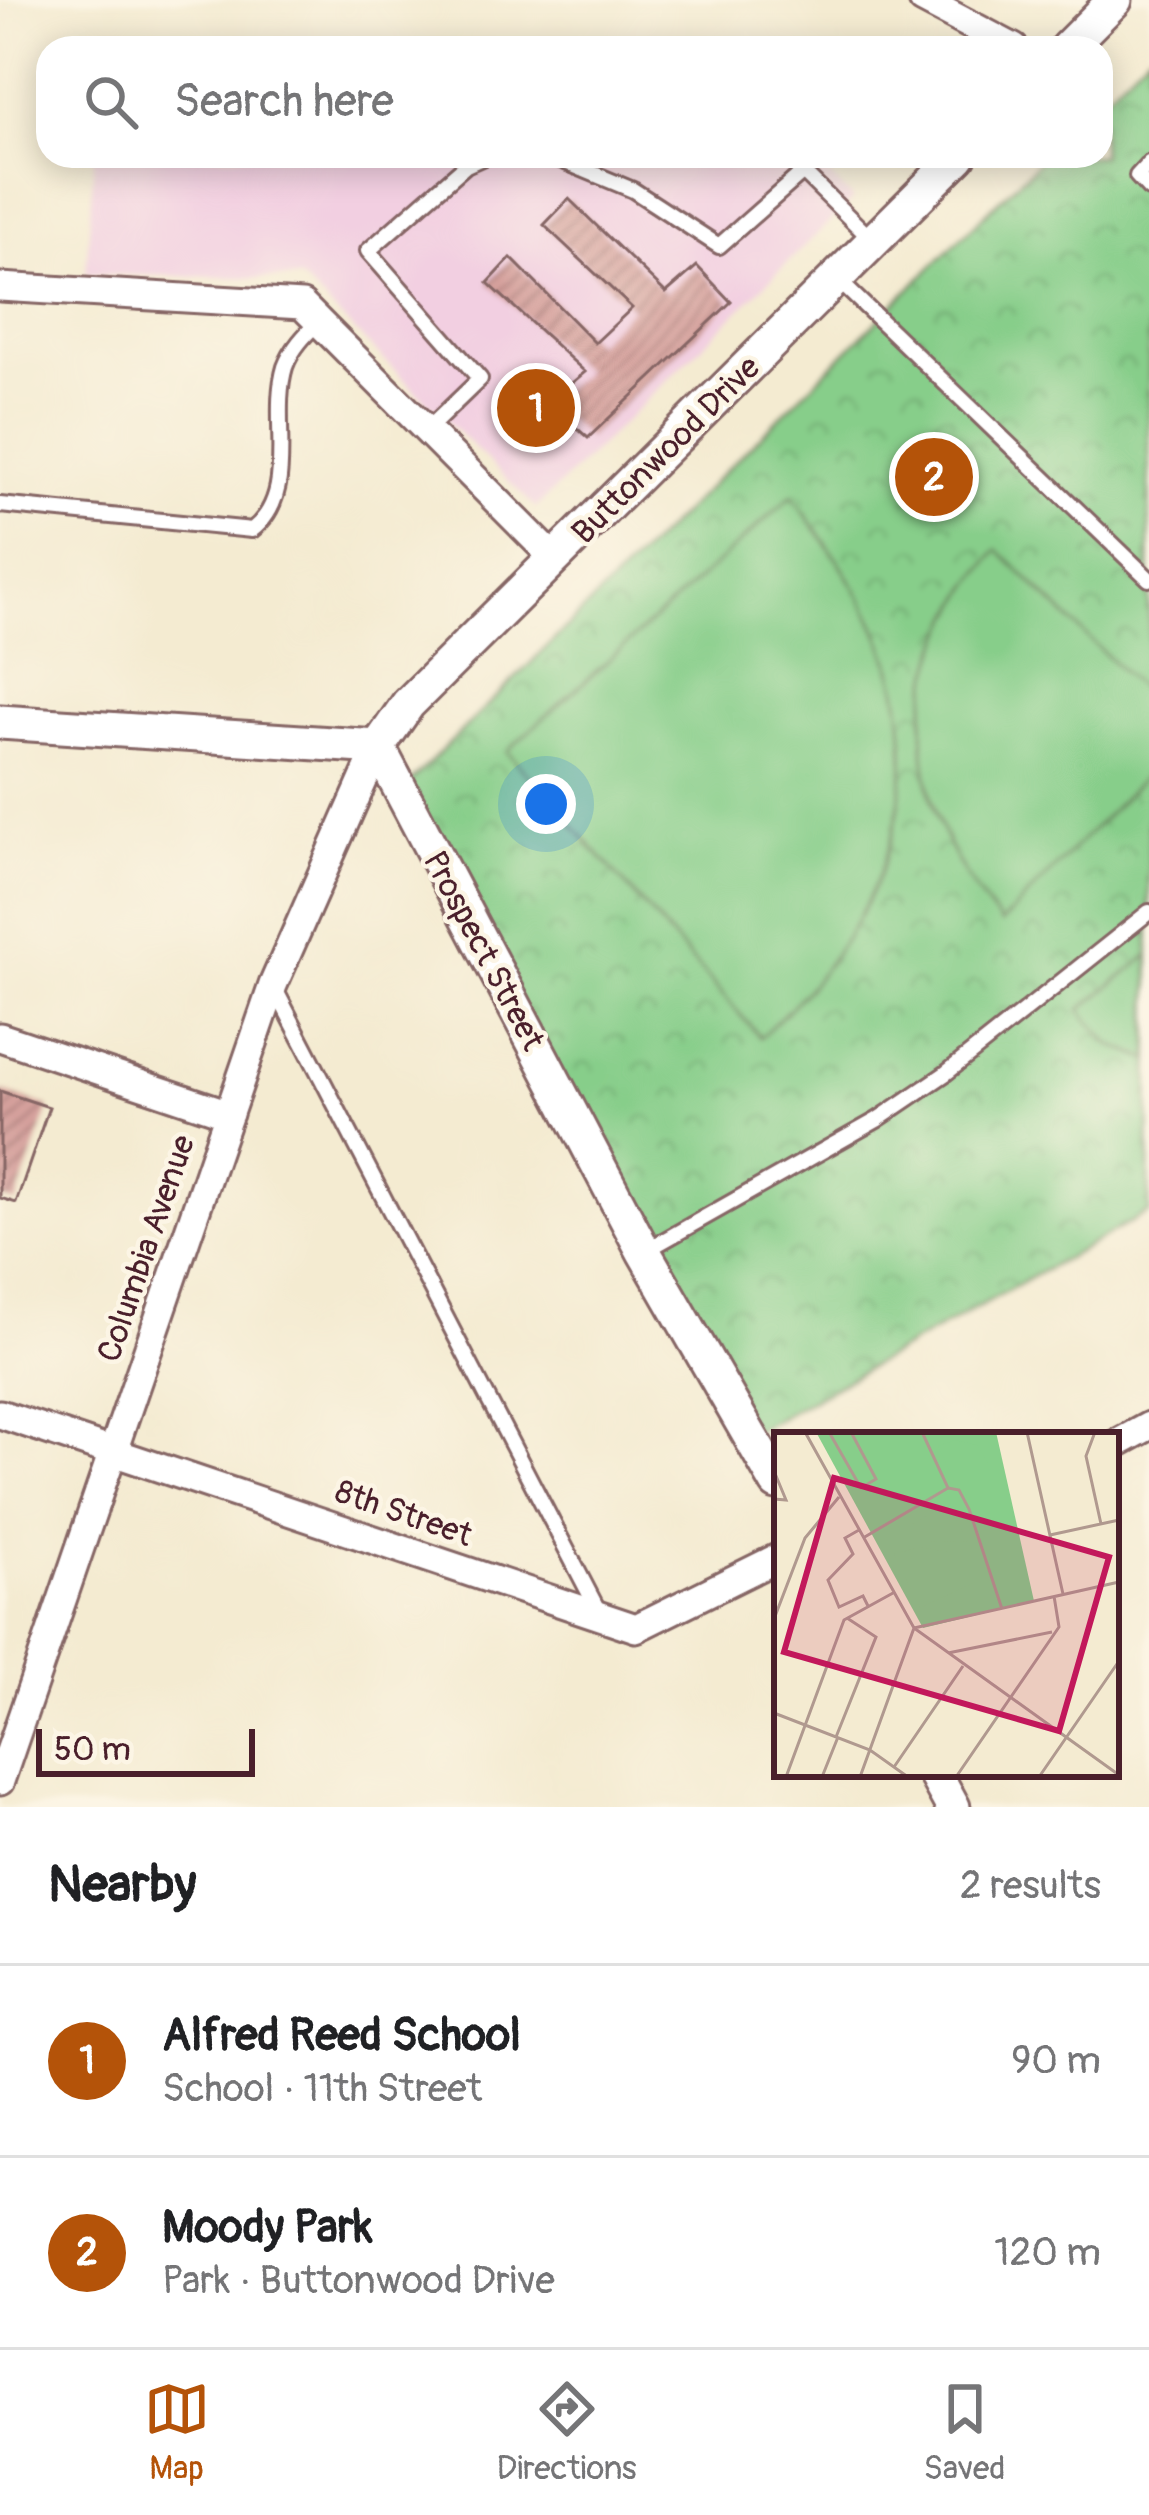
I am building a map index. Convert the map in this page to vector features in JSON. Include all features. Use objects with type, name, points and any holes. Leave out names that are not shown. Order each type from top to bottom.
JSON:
[{"type":"street","points":[[923,0],[991,36]]},
{"type":"street","points":[[1079,36],[1115,0]]},
{"type":"street","name":"Buttonwood Drive","points":[[378,747],[408,704],[947,168]]},
{"type":"street","points":[[0,287],[302,304],[554,558]]},
{"type":"street","points":[[0,722],[378,747]]},
{"type":"street","name":"Columbia Avenue","points":[[0,1780],[273,985],[378,747]]},
{"type":"street","name":"Prospect Street","points":[[378,747],[644,1252],[774,1478]]},
{"type":"street","points":[[0,1037],[229,1114]]},
{"type":"street","name":"8th Street","points":[[0,1414],[636,1628],[774,1559]]},
{"type":"street","points":[[1119,1442],[1149,1426]]},
{"type":"street","points":[[937,1777],[953,1807]]},
{"type":"lane","points":[[1149,163],[1137,176],[1149,189]]},
{"type":"lane","points":[[427,430],[480,379],[368,251],[461,168]]},
{"type":"lane","points":[[580,168],[633,190],[719,247],[803,172],[873,241]]},
{"type":"lane","points":[[836,278],[1149,579]]},
{"type":"lane","points":[[0,505],[252,530],[269,517],[278,495],[284,369],[295,345],[319,321]]},
{"type":"lane","points":[[644,1252],[894,1109],[1149,912]]},
{"type":"lane","points":[[273,985],[601,1616]]},
{"type":"shaded area","points":[[93,168],[822,168],[853,199],[536,508],[301,279],[86,274]]},
{"type":"green space","points":[[1149,52],[1149,1212],[751,1433],[393,799],[1032,168],[1113,168],[1113,88]]},
{"type":"green space","points":[[792,496],[855,587],[890,663],[903,740],[901,789],[892,836],[855,924],[828,964],[760,1037],[507,751]]},
{"type":"green space","points":[[998,550],[1149,697],[1149,772],[1001,923],[968,878],[944,832],[929,785],[923,737],[927,689],[941,642],[965,595]]},
{"type":"green space","points":[[1149,955],[1149,1060],[1111,1045],[1080,1010]]},
{"type":"building","points":[[569,199],[666,293],[697,266],[731,302],[588,438],[548,403],[585,372],[488,283],[511,258],[595,343],[632,308],[544,225]]},
{"type":"building","points":[[0,1091],[49,1107],[16,1203],[0,1198]]},
{"type":"place","name":"Alfred Reed School","points":[[536,408]]},
{"type":"place","name":"Moody Park","points":[[934,477]]}]
